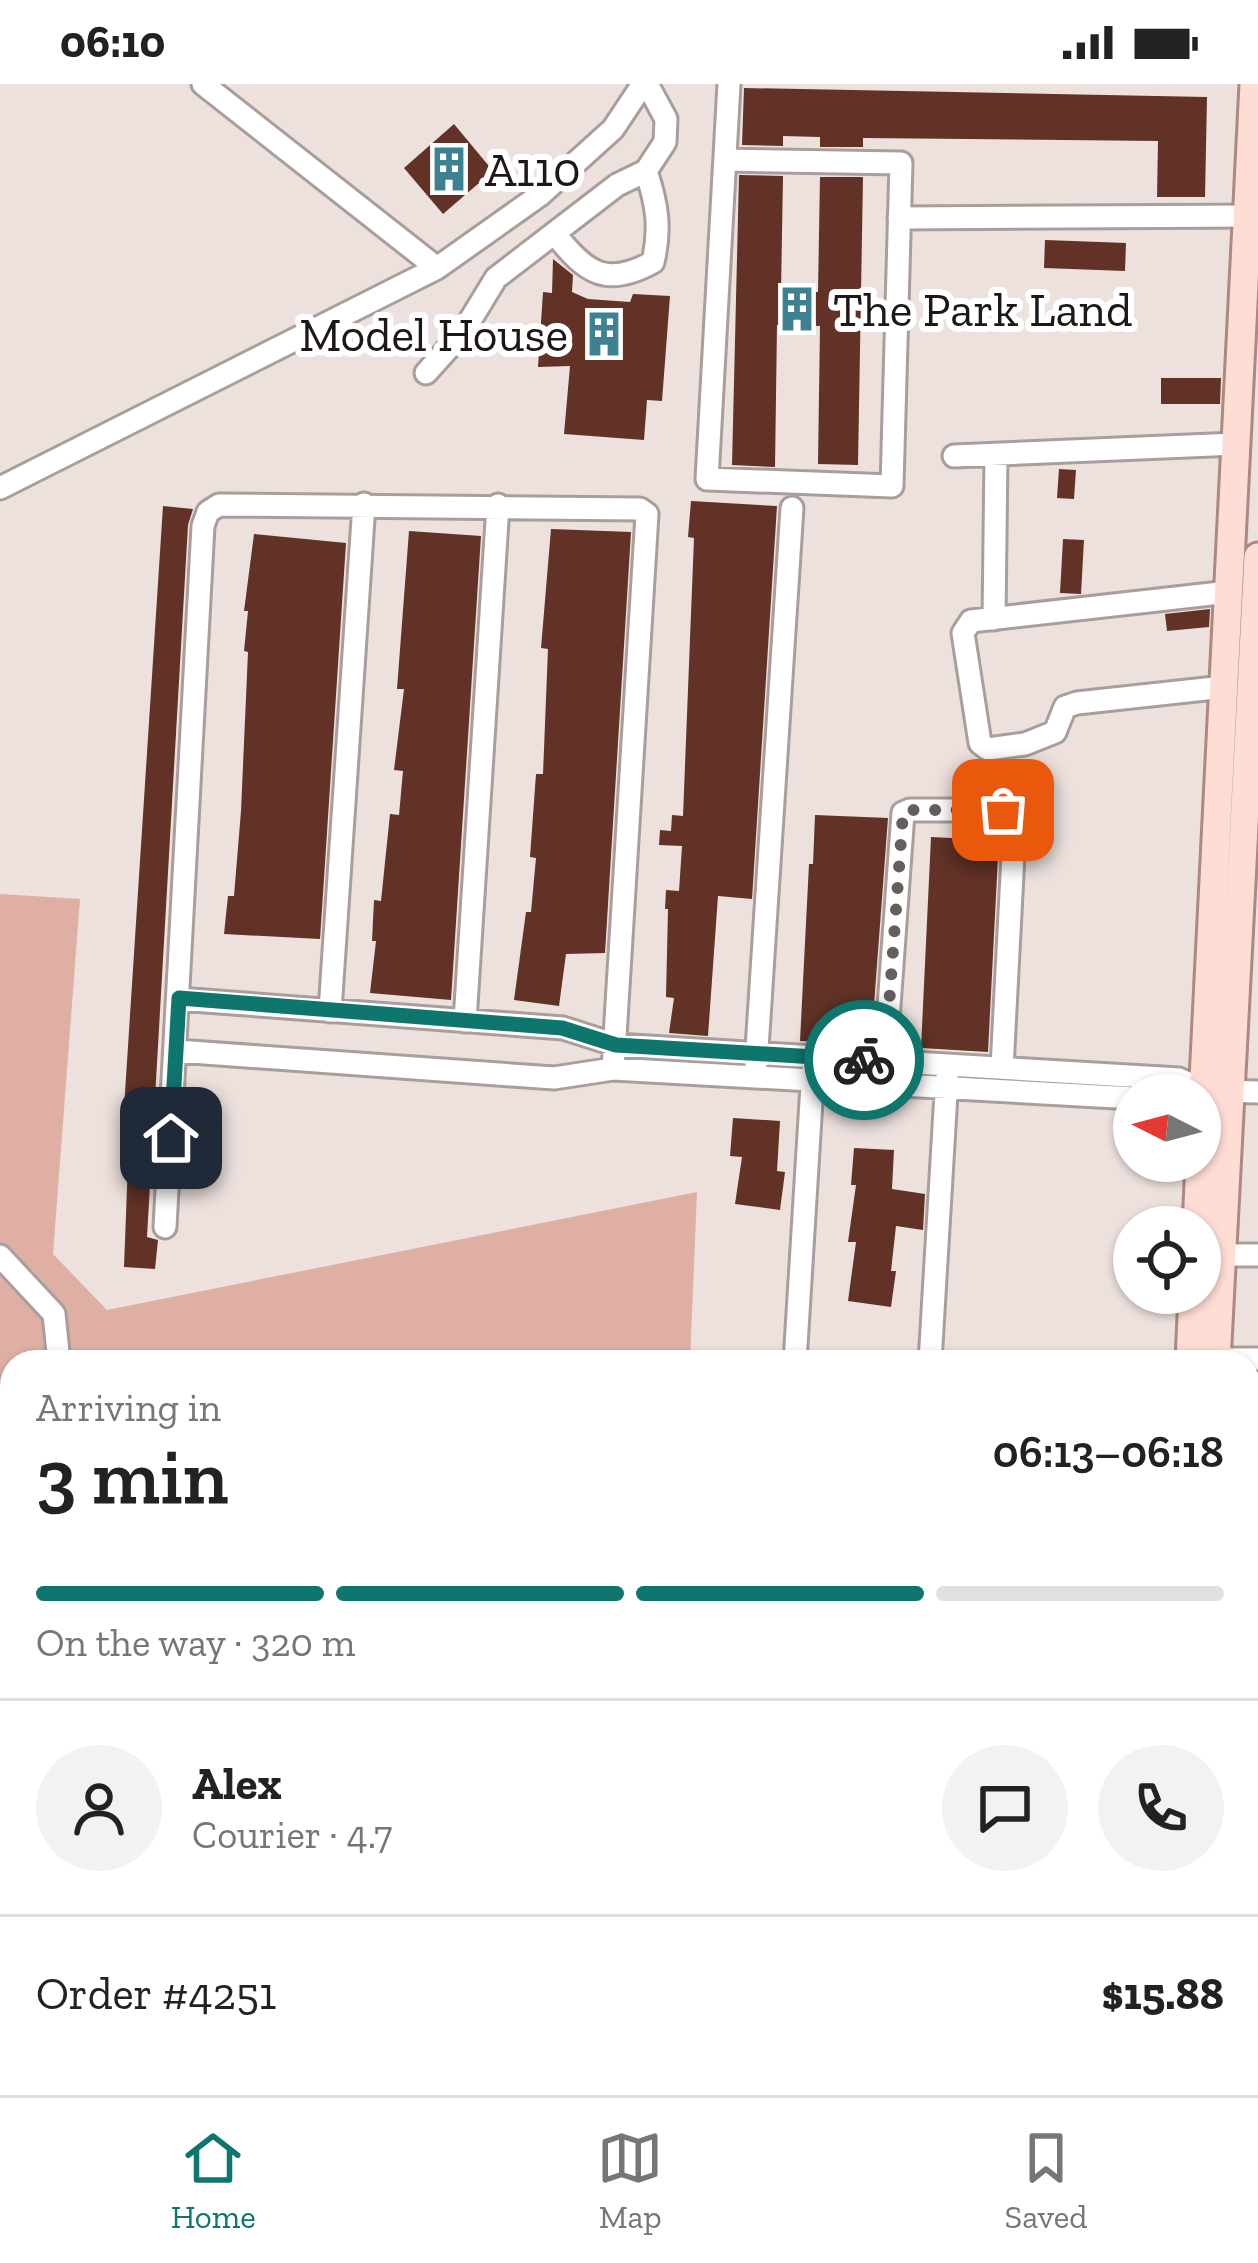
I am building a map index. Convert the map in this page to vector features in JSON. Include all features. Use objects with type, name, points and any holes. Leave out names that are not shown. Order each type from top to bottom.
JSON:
[{"type":"main road","points":[[1221,1081],[1254,724],[1229,592],[1252,217],[1254,84]]},
{"type":"main road","points":[[1221,1074],[1242,660],[1258,557]]},
{"type":"main road","points":[[1209,1350],[1222,1255],[1221,1174]]},
{"type":"main road","points":[[1198,1314],[1206,1350]]},
{"type":"street","points":[[203,84],[437,268]]},
{"type":"street","points":[[0,488],[437,268],[540,195],[613,129],[645,84],[666,119],[665,142],[646,171],[617,185],[496,278],[463,332],[426,374]]},
{"type":"street","points":[[725,160],[901,163],[892,486],[707,479],[729,84]]},
{"type":"street","points":[[555,234],[575,260],[599,275],[629,275],[652,262],[658,219],[646,171]]},
{"type":"street","points":[[899,218],[1252,217]]},
{"type":"street","points":[[954,457],[1236,444]]},
{"type":"street","points":[[994,619],[996,456]]},
{"type":"street","points":[[330,1011],[364,504]]},
{"type":"street","points":[[165,1226],[204,519],[219,505],[498,505],[640,509],[647,514],[613,1069]]},
{"type":"street","points":[[465,1021],[498,505]]},
{"type":"street","points":[[755,1077],[792,508]]},
{"type":"street","points":[[1229,592],[971,621],[963,633],[980,743],[988,748],[1025,744],[1055,732],[1065,707],[1242,660]]},
{"type":"street","points":[[885,1061],[903,813],[1003,810],[1015,816],[1002,1068]]},
{"type":"street","points":[[179,998],[562,1028],[616,1045],[757,1054],[813,1068],[947,1076],[1113,1095]]},
{"type":"street","points":[[177,1051],[554,1078],[613,1069],[755,1077],[885,1061],[947,1076],[1002,1068],[1113,1075]]},
{"type":"street","points":[[797,1350],[813,1068]]},
{"type":"street","points":[[931,1350],[947,1076]]},
{"type":"street","points":[[1222,1255],[1258,1256]]},
{"type":"street","points":[[0,1256],[54,1314],[58,1350]]},
{"type":"shaded area","points":[[0,894],[80,899],[53,1254],[107,1310],[697,1192],[690,1350],[0,1350]]},
{"type":"building","points":[[744,88],[1207,97],[1205,197],[1157,197],[1158,141],[863,138],[863,147],[820,147],[820,137],[783,136],[783,146],[742,145]]},
{"type":"building","name":"A110","points":[[454,124],[493,171],[443,214],[404,168]]},
{"type":"building","name":"The Park Land","points":[[739,175],[783,176],[781,292],[818,292],[820,177],[863,177],[858,465],[818,464],[820,326],[777,325],[775,467],[732,465]]},
{"type":"building","points":[[1045,240],[1126,243],[1125,271],[1044,268]]},
{"type":"building","name":"Model House","points":[[553,259],[573,275],[572,292],[588,299],[630,302],[633,294],[670,296],[662,401],[647,400],[644,440],[564,434],[570,366],[538,367],[543,292],[552,293]]},
{"type":"building","points":[[1161,378],[1221,378],[1220,404],[1161,404]]},
{"type":"building","points":[[1059,469],[1076,470],[1074,499],[1057,498]]},
{"type":"building","points":[[691,501],[777,506],[752,899],[718,896],[708,1036],[669,1033],[674,998],[666,997],[666,890],[679,891],[682,846],[659,845],[660,830],[671,831],[672,815],[683,816],[694,538],[688,537]]},
{"type":"building","points":[[163,506],[193,509],[188,525],[147,1237],[158,1240],[155,1269],[124,1267],[130,1109],[124,1108]]},
{"type":"building","points":[[551,529],[631,532],[605,953],[566,954],[559,1006],[514,1000],[526,912],[531,912],[536,774],[543,774],[548,649],[541,648]]},
{"type":"building","points":[[409,531],[481,536],[451,1000],[370,993],[376,941],[372,941],[374,900],[381,901],[390,814],[399,815],[403,771],[394,770],[404,689],[397,689]]},
{"type":"building","points":[[254,534],[346,543],[320,939],[224,934],[228,896],[234,896],[241,811],[248,652],[244,651],[248,611],[244,611]]},
{"type":"building","points":[[1063,539],[1084,540],[1081,594],[1060,593]]},
{"type":"building","points":[[1210,609],[1209,627],[1167,631],[1165,614]]},
{"type":"building","points":[[815,815],[888,818],[871,1045],[800,1041]]},
{"type":"building","points":[[931,837],[999,837],[988,1052],[921,1048]]},
{"type":"building","points":[[733,1118],[780,1121],[777,1171],[785,1172],[780,1210],[735,1204],[742,1157],[730,1156]]},
{"type":"building","points":[[854,1148],[894,1150],[892,1189],[925,1194],[923,1230],[896,1226],[891,1307],[848,1301],[856,1242],[848,1242],[856,1185],[851,1185]]},
{"type":"way so far","points":[[864,1060],[885,1061],[903,813],[1003,810]]},
{"type":"place","name":"A110","points":[[449,169]]},
{"type":"place","name":"The Park Land","points":[[797,309]]},
{"type":"place","name":"Model House","points":[[604,334]]},
{"type":"route","points":[[171,1138],[179,998],[562,1028],[616,1045],[864,1060]]}]
